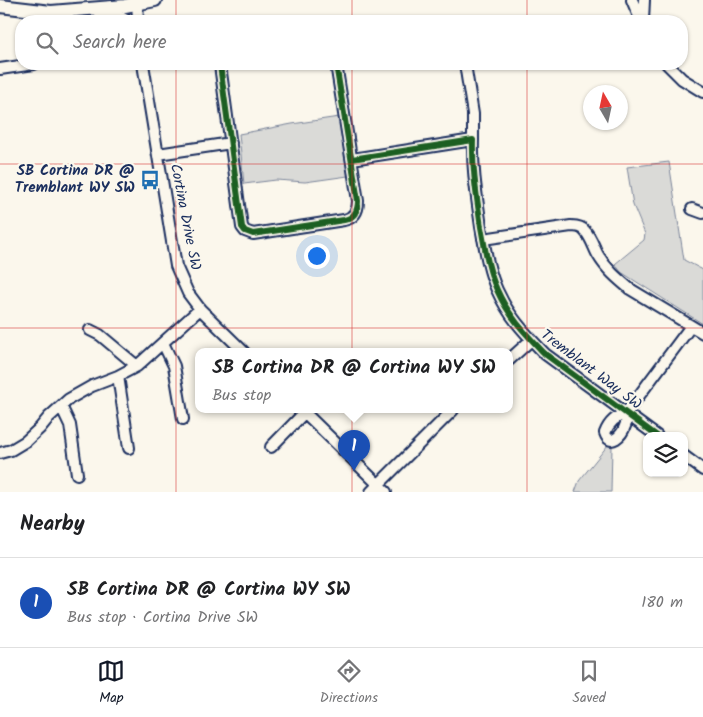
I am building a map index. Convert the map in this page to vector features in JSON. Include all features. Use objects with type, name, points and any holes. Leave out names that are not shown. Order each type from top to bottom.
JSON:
[{"type":"main road","points":[[0,6],[51,12],[125,6],[137,1],[155,0]]},
{"type":"main road","points":[[72,11],[115,15]]},
{"type":"street","points":[[632,0],[639,15]]},
{"type":"street","points":[[643,15],[644,0]]},
{"type":"street","points":[[137,1],[138,15]]},
{"type":"street","points":[[0,69],[15,67]]},
{"type":"street","name":"Cortina Drive SW","points":[[144,70],[176,266],[188,293],[200,309],[240,348]]},
{"type":"street","points":[[221,70],[242,227],[250,234],[349,219],[354,215],[358,206],[337,70]]},
{"type":"street","name":"Tremblant Way SW","points":[[466,70],[473,114],[475,189],[486,254],[497,290],[518,325],[549,357],[652,432]]},
{"type":"street","points":[[673,70],[682,79],[703,92]]},
{"type":"street","points":[[352,159],[473,140]]},
{"type":"street","points":[[158,154],[231,143]]},
{"type":"street","points":[[692,209],[703,213]]},
{"type":"street","points":[[483,239],[571,226],[581,228],[587,233],[599,258],[620,281],[703,333]]},
{"type":"street","points":[[0,453],[11,450],[26,441],[69,400],[92,386],[137,366],[200,309]]},
{"type":"street","points":[[626,413],[691,326]]},
{"type":"street","points":[[90,330],[100,335],[137,366]]},
{"type":"street","points":[[513,356],[531,340]]},
{"type":"street","points":[[163,342],[174,366],[183,420]]},
{"type":"street","points":[[118,376],[129,448]]},
{"type":"street","points":[[61,406],[70,425],[77,474]]},
{"type":"street","points":[[271,446],[302,413]]},
{"type":"street","points":[[306,413],[379,490],[450,413]]},
{"type":"street","points":[[688,459],[703,470]]},
{"type":"shaded area","points":[[339,117],[348,176],[305,182],[276,180],[244,184],[239,134]]},
{"type":"shaded area","points":[[669,162],[684,260],[703,270],[703,324],[621,272],[615,264],[644,240],[645,234],[633,205],[627,167]]},
{"type":"shaded area","points":[[608,445],[612,446],[611,492],[575,492],[579,481]]},
{"type":"cycle path","points":[[221,70],[242,227],[245,231],[253,234],[344,220],[353,216],[356,211],[358,201],[337,70]]},
{"type":"cycle path","points":[[352,159],[473,140],[475,183],[485,251],[494,282],[512,317],[545,354],[652,432]]},
{"type":"place","name":"SB Cortina DR @ Tremblant WY SW","points":[[150,180]]},
{"type":"place","name":"SB Cortina DR @ Cortina WY SW","points":[[354,471]]}]
